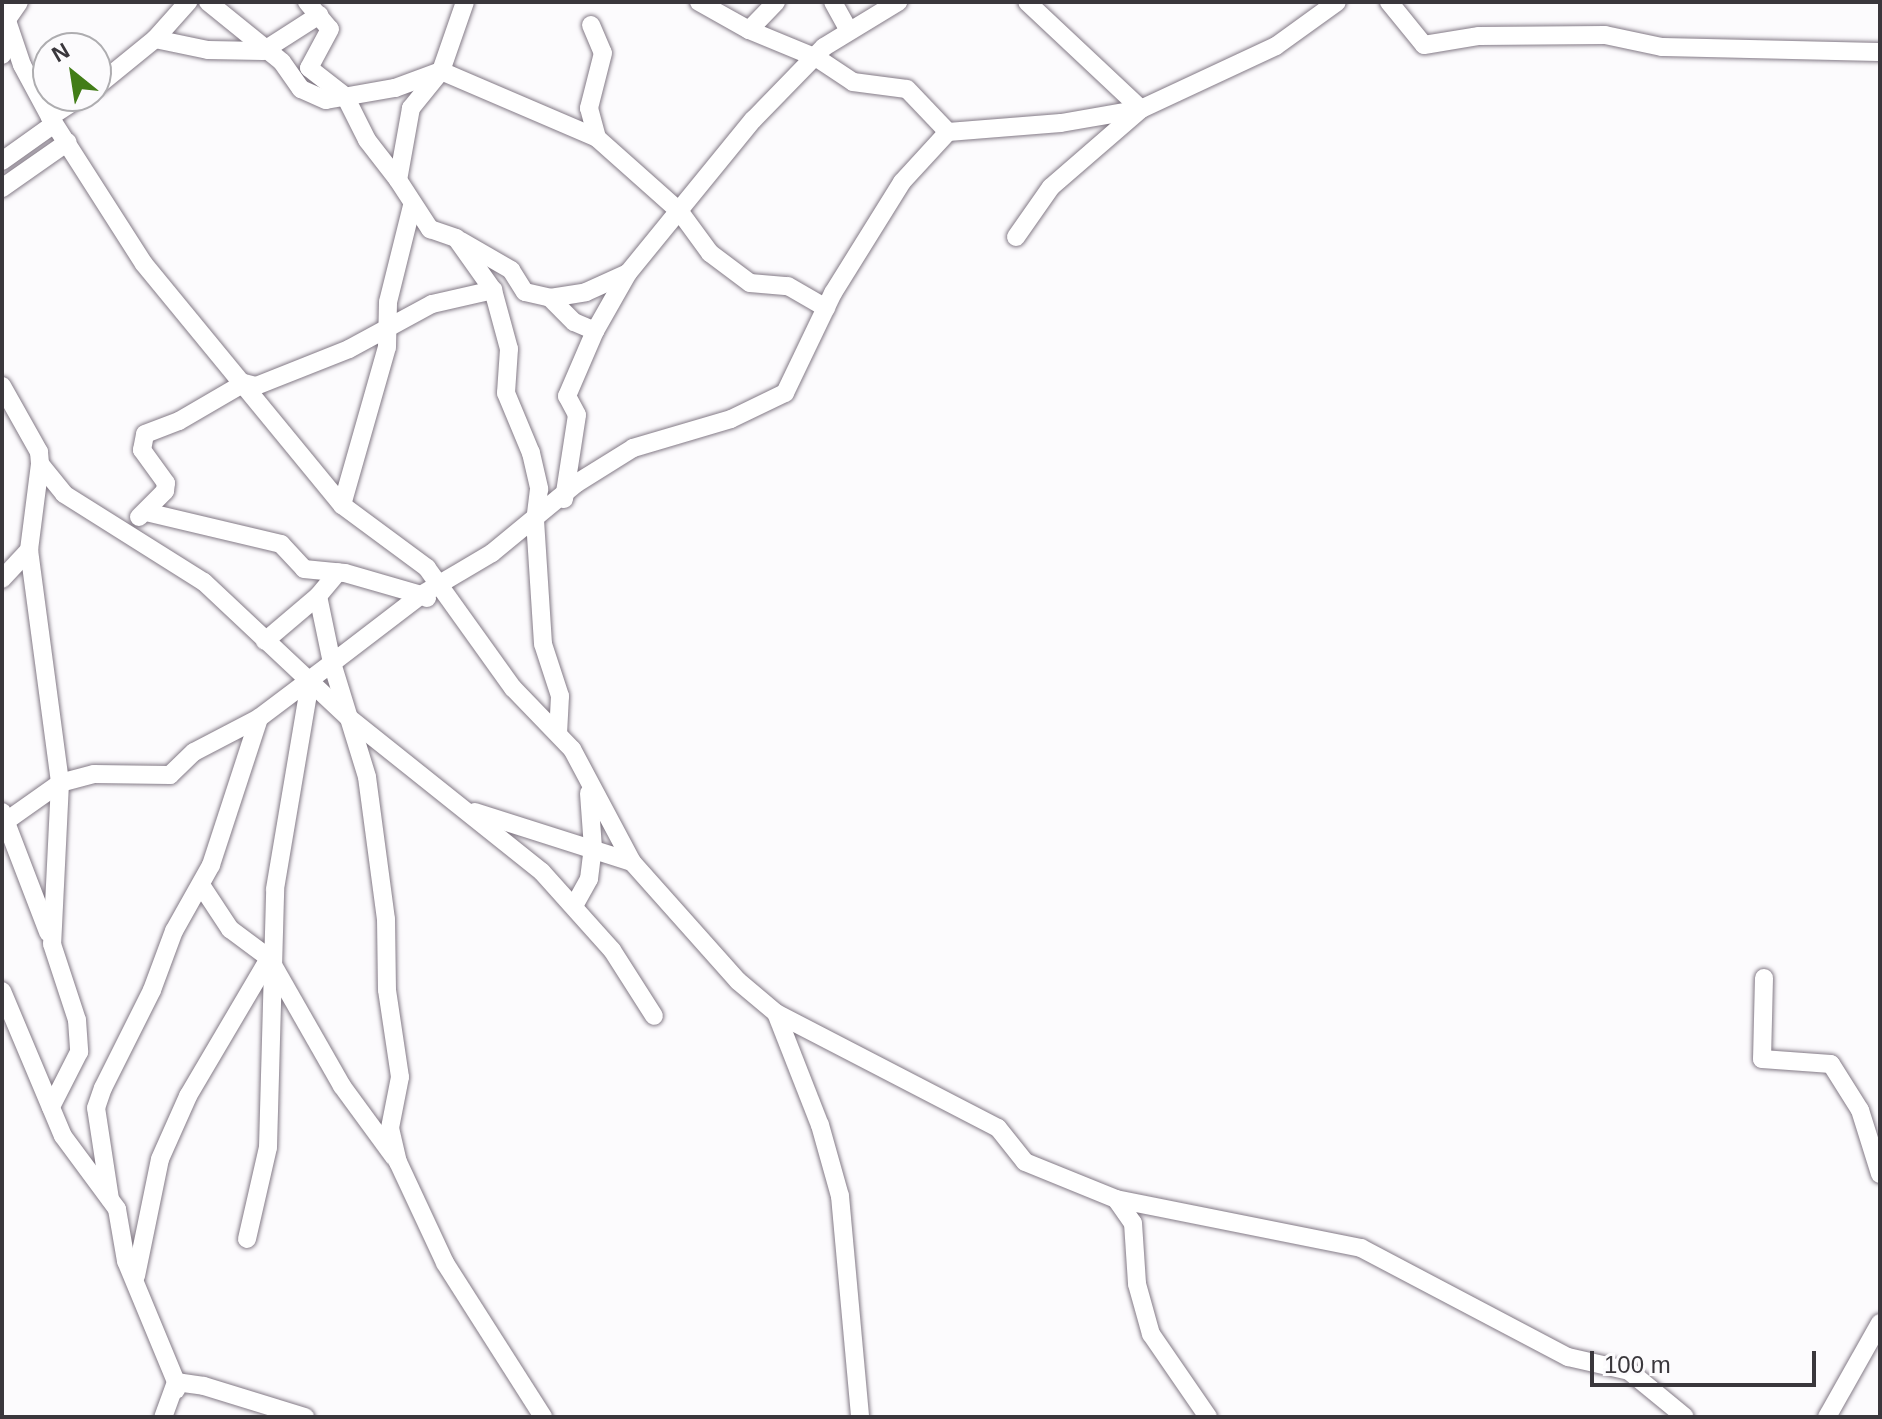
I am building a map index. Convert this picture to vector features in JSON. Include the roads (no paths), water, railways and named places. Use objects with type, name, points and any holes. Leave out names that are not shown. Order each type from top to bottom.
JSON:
[{"type":"street","points":[[5,12],[19,2]]},
{"type":"street","points":[[112,74],[155,39],[188,2]]},
{"type":"street","points":[[208,2],[263,51],[282,62],[301,89],[326,100],[395,88],[441,71],[597,138],[680,212],[710,253],[750,283],[788,286],[826,308]]},
{"type":"street","points":[[398,180],[411,108],[441,71],[465,2]]},
{"type":"street","points":[[699,2],[749,30],[817,58],[853,82],[907,89],[948,132]]},
{"type":"street","points":[[749,30],[776,2]]},
{"type":"street","points":[[833,2],[848,29]]},
{"type":"street","points":[[564,499],[577,415],[567,396],[595,331],[628,273],[753,120],[848,29],[898,2]]},
{"type":"street","points":[[1027,2],[1141,109]]},
{"type":"street","points":[[1389,2],[1424,45],[1479,36],[1605,35],[1662,47],[1880,52]]},
{"type":"street","points":[[51,1107],[79,1052],[77,1020],[52,944],[3,818],[60,783],[94,774],[170,775],[194,752],[259,718],[310,683],[421,595],[441,586],[564,499],[577,483],[633,448],[718,424],[785,393],[826,308],[902,182],[948,132],[1061,123],[1141,109],[1276,46],[1333,3]]},
{"type":"street","points":[[155,39],[208,50],[263,51],[313,9],[330,29],[309,68],[345,96],[367,140],[430,229],[456,238],[511,270],[525,292],[550,298],[586,292],[628,273]]},
{"type":"street","points":[[2,55],[5,12]]},
{"type":"street","points":[[5,12],[22,65],[52,121],[144,264],[342,505],[427,568],[513,688],[558,732],[632,862],[738,981],[776,1013],[998,1128],[1025,1162],[1116,1199],[1361,1248],[1568,1357],[1629,1371],[1685,1417]]},
{"type":"street","points":[[591,25],[603,53],[589,108],[597,138]]},
{"type":"street","points":[[1016,237],[1051,187],[1141,109]]},
{"type":"street","points":[[2,161],[63,112]]},
{"type":"street","points":[[2,188],[68,142]]},
{"type":"street","points":[[342,505],[387,347],[386,329],[412,206]]},
{"type":"street","points":[[456,238],[493,290],[509,349],[506,393],[533,459],[539,489],[535,520],[543,644],[560,696],[558,732]]},
{"type":"street","points":[[125,529],[146,512],[166,483],[142,450],[145,434],[179,421],[244,383],[256,386],[349,349],[432,304],[493,290]]},
{"type":"street","points":[[550,298],[574,322],[595,331]]},
{"type":"street","points":[[2,386],[39,452],[29,550],[60,783],[52,944]]},
{"type":"street","points":[[40,464],[64,494],[125,529],[204,582],[348,717],[466,809],[574,906],[612,950],[654,1016]]},
{"type":"street","points":[[146,512],[281,544],[304,569],[338,572],[421,595],[462,615]]},
{"type":"street","points":[[2,579],[29,550]]},
{"type":"street","points":[[265,641],[318,596],[338,572]]},
{"type":"street","points":[[318,596],[332,663],[367,777],[386,919],[387,990],[400,1077],[390,1128],[398,1162]]},
{"type":"street","points":[[247,1239],[268,1147],[269,958],[275,889],[310,683]]},
{"type":"street","points":[[175,1417],[176,1382],[135,1284],[110,1199],[96,1108],[174,931],[201,885],[259,718]]},
{"type":"street","points":[[574,906],[589,879],[593,848],[588,783]]},
{"type":"street","points":[[466,809],[632,862]]},
{"type":"street","points":[[201,885],[230,929],[269,958],[342,1086],[398,1162],[445,1263],[543,1417]]},
{"type":"street","points":[[135,1284],[140,1241],[160,1159],[188,1096],[269,958]]},
{"type":"street","points":[[1764,978],[1762,1059],[1831,1064],[1860,1110],[1880,1174]]},
{"type":"street","points":[[2,991],[76,1158],[110,1199]]},
{"type":"street","points":[[776,1013],[820,1125],[840,1196],[860,1417]]},
{"type":"street","points":[[1116,1199],[1133,1223],[1137,1284],[1151,1334],[1208,1417]]},
{"type":"street","points":[[1827,1417],[1880,1323]]},
{"type":"street","points":[[163,1417],[176,1382]]},
{"type":"street","points":[[176,1382],[251,1397],[305,1417]]}]
